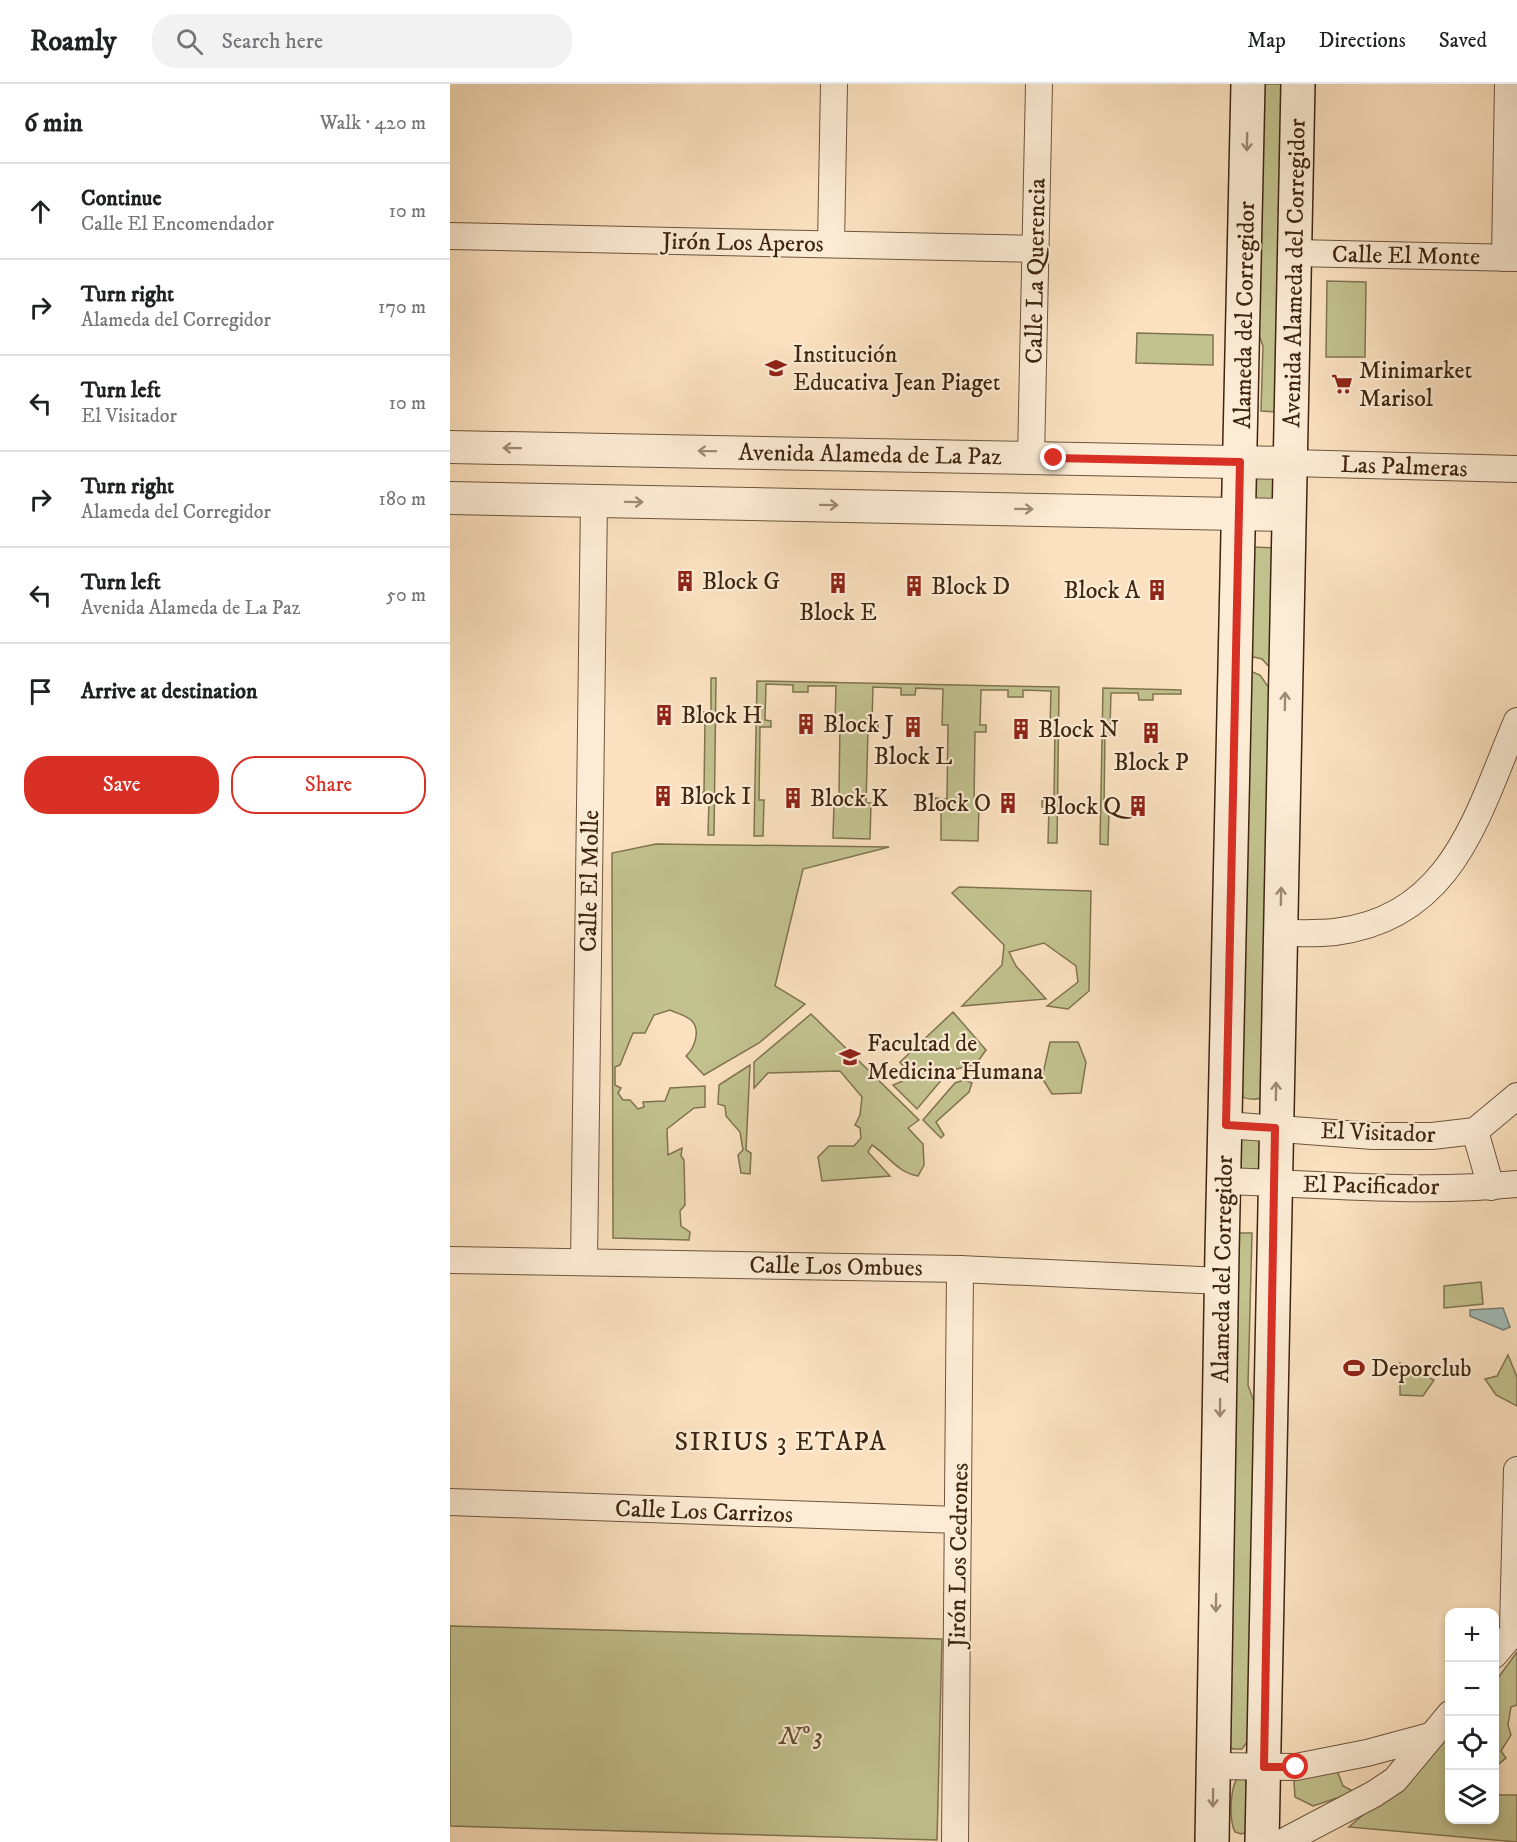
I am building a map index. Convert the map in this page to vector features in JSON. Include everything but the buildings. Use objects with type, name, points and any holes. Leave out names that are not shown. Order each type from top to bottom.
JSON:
[{"type":"main road","name":"Alameda del Corregidor","points":[[1212,1842],[1248,84]]},
{"type":"main road","name":"Avenida Alameda del Corregidor","points":[[1290,463],[1298,84]]},
{"type":"main road","points":[[1262,1842],[1290,463]]},
{"type":"main road","points":[[1223,1225],[1233,1215],[1249,1214],[1264,1217],[1274,1226]]},
{"type":"street","points":[[831,244],[834,84]]},
{"type":"street","name":"Calle La Querencia","points":[[1031,458],[1039,84]]},
{"type":"street","points":[[1508,84],[1511,258]]},
{"type":"street","name":"Jirón Los Aperos","points":[[450,236],[1036,249]]},
{"type":"street","name":"Calle El Monte","points":[[1295,253],[1511,258]]},
{"type":"street","name":"Avenida Alameda de La Paz","points":[[450,447],[1290,463]]},
{"type":"street","name":"Las Palmeras","points":[[1290,463],[1517,469]]},
{"type":"street","points":[[450,498],[1289,514]]},
{"type":"street","name":"Calle El Molle","points":[[584,1262],[594,501]]},
{"type":"street","points":[[1280,933],[1336,932],[1365,925],[1406,908],[1434,886],[1454,861],[1517,721]]},
{"type":"street","points":[[1491,1187],[1476,1131],[1517,1096]]},
{"type":"street","name":"El Visitador","points":[[1226,1125],[1373,1136],[1432,1136],[1476,1131]]},
{"type":"street","name":"El Pacificador","points":[[1224,1181],[1491,1187],[1517,1184]]},
{"type":"street","name":"Calle Los Ombues","points":[[450,1260],[960,1269],[1222,1281]]},
{"type":"street","name":"Jirón Los Cedrones","points":[[955,1842],[960,1269]]},
{"type":"street","points":[[1499,1649],[1515,1628],[1517,1470]]},
{"type":"street","name":"Calle Los Carrizos","points":[[450,1502],[958,1520]]},
{"type":"street","points":[[1283,1842],[1374,1794],[1395,1780],[1447,1716]]},
{"type":"street","points":[[1214,1766],[1296,1767],[1336,1760],[1430,1736]]},
{"type":"green space","points":[[1261,84],[1286,84],[1278,412],[1261,411],[1263,346],[1256,328]]},
{"type":"green space","points":[[1327,281],[1366,282],[1365,357],[1326,357]]},
{"type":"green space","points":[[1137,333],[1213,335],[1213,365],[1136,363]]},
{"type":"green space","points":[[1254,478],[1274,478],[1274,500],[1253,500]]},
{"type":"green space","points":[[1251,547],[1276,548],[1274,672],[1262,659],[1249,656]]},
{"type":"green space","points":[[1250,671],[1260,675],[1272,692],[1263,1097],[1258,1099],[1241,1096]]},
{"type":"green space","points":[[711,678],[716,678],[714,835],[708,835],[709,799],[697,799],[697,793],[704,792],[705,720],[697,719],[697,712],[711,712]]},
{"type":"green space","points":[[757,681],[1059,687],[1057,843],[1048,843],[1049,807],[1042,807],[1042,801],[1054,800],[1055,728],[1050,727],[1051,691],[1023,690],[1023,697],[1008,697],[1008,690],[981,690],[980,725],[986,725],[986,732],[975,732],[974,805],[979,805],[978,841],[941,840],[941,805],[935,805],[935,798],[947,799],[948,725],[942,725],[943,689],[916,688],[915,695],[901,695],[901,688],[873,687],[872,723],[878,723],[878,730],[868,730],[866,803],[871,803],[870,839],[833,838],[834,803],[827,802],[827,796],[839,796],[840,722],[835,722],[836,686],[808,686],[808,692],[793,692],[793,685],[766,684],[765,720],[771,721],[771,727],[760,727],[759,800],[764,800],[763,836],[754,836]]},
{"type":"green space","points":[[1103,688],[1181,690],[1181,694],[1153,694],[1153,700],[1139,700],[1138,693],[1111,693],[1110,728],[1116,729],[1116,735],[1105,735],[1104,808],[1109,809],[1108,845],[1100,844]]},
{"type":"green space","points":[[656,844],[889,847],[803,869],[775,986],[805,1004],[759,1043],[704,1075],[686,1056],[695,1040],[695,1025],[688,1018],[670,1010],[654,1015],[645,1033],[633,1033],[620,1065],[615,1067],[615,1085],[621,1088],[618,1093],[623,1100],[630,1100],[638,1109],[644,1107],[643,1102],[665,1101],[670,1088],[705,1086],[705,1107],[694,1108],[667,1129],[668,1155],[682,1148],[685,1205],[680,1211],[681,1226],[690,1232],[689,1240],[613,1238],[612,853]]},
{"type":"green space","points":[[959,887],[1091,891],[1089,991],[1068,1009],[1047,1006],[1078,982],[1076,966],[1044,943],[1009,952],[1016,966],[1046,999],[962,1006],[1002,965],[1004,945],[952,893]]},
{"type":"green space","points":[[953,1012],[986,1050],[976,1064],[949,1071],[917,1109],[893,1085],[903,1081],[907,1072],[900,1062]]},
{"type":"green space","points":[[811,1014],[919,1120],[908,1128],[923,1144],[924,1165],[918,1176],[899,1168],[872,1145],[868,1152],[890,1176],[822,1181],[818,1157],[829,1146],[854,1146],[861,1138],[860,1128],[855,1125],[860,1115],[862,1097],[840,1071],[768,1073],[754,1088],[754,1062]]},
{"type":"green space","points":[[1050,1042],[1078,1042],[1086,1062],[1081,1093],[1052,1094],[1042,1078]]},
{"type":"green space","points":[[750,1065],[746,1150],[751,1153],[750,1174],[741,1173],[738,1155],[743,1150],[740,1132],[726,1116],[725,1106],[718,1104],[719,1085]]},
{"type":"green space","points":[[964,1080],[972,1083],[969,1092],[936,1122],[944,1135],[941,1138],[923,1120],[955,1083]]},
{"type":"green space","points":[[1242,1139],[1259,1139],[1263,1144],[1263,1165],[1259,1169],[1242,1169],[1238,1164],[1238,1144]]},
{"type":"green space","points":[[1238,1233],[1252,1233],[1248,1385],[1258,1413],[1250,1738],[1242,1749],[1233,1749],[1229,1745]]},
{"type":"green space","points":[[1481,1282],[1483,1304],[1444,1308],[1444,1286]]},
{"type":"green space","points":[[1508,1355],[1517,1377],[1517,1406],[1496,1395],[1485,1379],[1497,1376]]},
{"type":"green space","points":[[1400,1363],[1434,1380],[1423,1396],[1400,1395]]},
{"type":"green space","name":"Nº 3","points":[[450,1626],[942,1639],[937,1840],[450,1826]]},
{"type":"green space","points":[[1517,1652],[1517,1705],[1511,1707],[1508,1725],[1511,1735],[1501,1751],[1506,1758],[1499,1764],[1499,1716],[1499,1677]]},
{"type":"green space","points":[[1445,1739],[1445,1824],[1499,1824],[1499,1795],[1517,1795],[1517,1842],[1349,1827],[1364,1814],[1361,1802],[1378,1794]]},
{"type":"green space","points":[[1335,1765],[1343,1786],[1355,1792],[1313,1806],[1295,1797],[1294,1781],[1298,1771]]},
{"type":"green space","points":[[1242,1778],[1249,1781],[1248,1832],[1241,1834],[1235,1832],[1233,1827],[1231,1806],[1236,1780]]},
{"type":"water","points":[[1503,1308],[1510,1327],[1503,1330],[1470,1316],[1470,1310]]},
{"type":"place","name":"Institución Educativa Jean Piaget","points":[[776,368]]},
{"type":"place","name":"Minimarket Marisol","points":[[1342,384]]},
{"type":"place","name":"Block G","points":[[685,581]]},
{"type":"place","name":"Block E","points":[[838,583]]},
{"type":"place","name":"Block D","points":[[914,586]]},
{"type":"place","name":"Block A","points":[[1157,590]]},
{"type":"place","name":"Block H","points":[[664,715]]},
{"type":"place","name":"Block J","points":[[806,724]]},
{"type":"place","name":"Block L","points":[[913,727]]},
{"type":"place","name":"Block N","points":[[1021,729]]},
{"type":"place","name":"Block P","points":[[1151,733]]},
{"type":"place","name":"Block I","points":[[663,796]]},
{"type":"place","name":"Block K","points":[[793,798]]},
{"type":"place","name":"Block O","points":[[1008,803]]},
{"type":"place","name":"Block Q","points":[[1138,806]]},
{"type":"place","name":"Facultad de Medicina Humana","points":[[850,1057]]},
{"type":"place","name":"Deporclub","points":[[1354,1368]]},
{"type":"district","name":"SIRIUS 3 ETAPA","points":[[781,1441]]},
{"type":"route","points":[[1054,458],[1240,462],[1226,1125],[1275,1128],[1264,1767],[1296,1767]]}]
